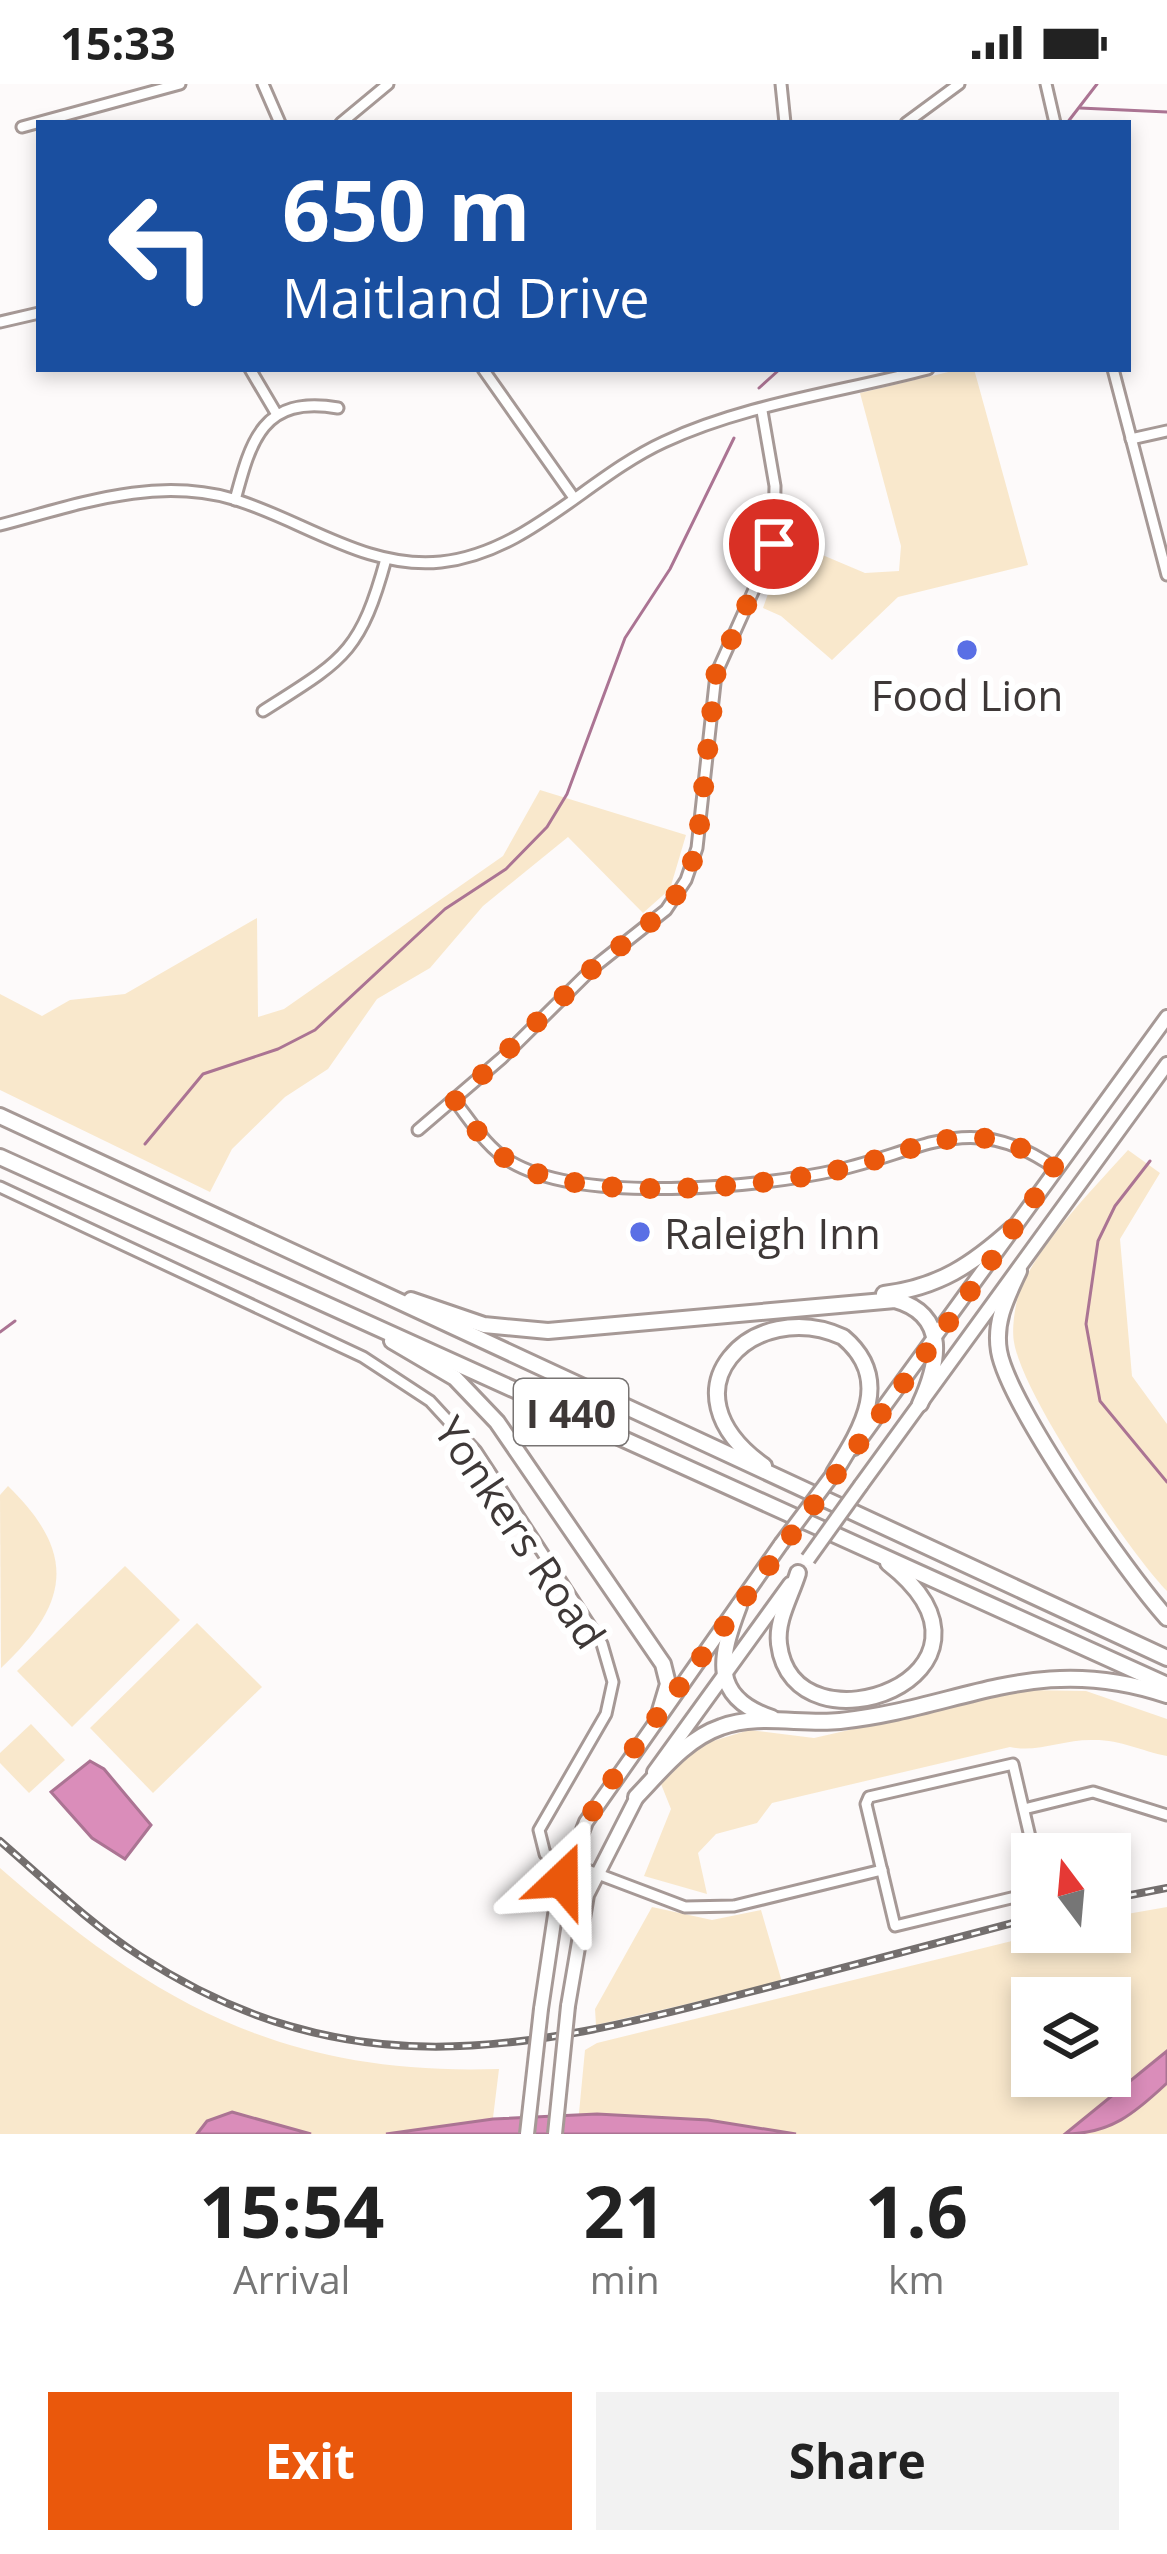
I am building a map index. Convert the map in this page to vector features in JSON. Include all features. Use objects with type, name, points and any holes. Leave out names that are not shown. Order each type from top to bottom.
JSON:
[{"type":"highway","name":"I 440","points":[[0,1116],[1167,1658]]},
{"type":"highway","name":"I 440","points":[[0,1157],[1167,1685]]},
{"type":"highway","points":[[371,1292],[484,1324],[548,1331],[825,1303],[943,1280],[976,1262],[1013,1228]]},
{"type":"highway","points":[[1019,1271],[998,1324],[1009,1381],[1118,1555],[1167,1618]]},
{"type":"highway","points":[[825,1303],[905,1303],[926,1318],[936,1338],[936,1369],[920,1404]]},
{"type":"highway","points":[[346,1315],[455,1378],[518,1446],[664,1664],[668,1684],[659,1714]]},
{"type":"highway","points":[[793,1486],[734,1442],[716,1410],[717,1381],[725,1363],[765,1334],[823,1329],[843,1336],[866,1365],[869,1406],[834,1472]]},
{"type":"highway","points":[[798,1573],[778,1632],[789,1671],[820,1698],[872,1697],[908,1681],[921,1668],[931,1652],[934,1623],[918,1587],[870,1549]]},
{"type":"highway","points":[[739,1606],[724,1652],[724,1675],[747,1708],[785,1722]]},
{"type":"highway","points":[[636,1796],[685,1748],[712,1730],[746,1721],[860,1718],[977,1688],[1038,1679],[1091,1680],[1167,1695]]},
{"type":"main road","points":[[527,2134],[546,1958],[567,1864],[602,1794],[1167,1017]]},
{"type":"main road","points":[[556,2134],[568,2006],[596,1873],[636,1796],[1167,1064]]},
{"type":"street","points":[[48,120],[180,84]]},
{"type":"street","points":[[263,84],[279,120]]},
{"type":"street","points":[[345,120],[388,84]]},
{"type":"street","points":[[781,84],[785,120]]},
{"type":"street","points":[[910,120],[959,84]]},
{"type":"street","points":[[1046,84],[1054,120]]},
{"type":"street","points":[[22,127],[36,123]]},
{"type":"street","points":[[0,322],[36,314]]},
{"type":"street","points":[[252,372],[276,413]]},
{"type":"street","points":[[0,524],[139,491],[190,491],[235,500],[386,559],[433,563],[475,556],[513,539],[668,440],[916,372]]},
{"type":"street","points":[[1114,372],[1167,575]]},
{"type":"street","points":[[487,374],[574,497]]},
{"type":"street","points":[[235,500],[250,446],[276,413],[309,405],[338,408]]},
{"type":"street","points":[[418,1130],[455,1101],[594,967],[666,910],[686,880],[697,848],[716,674],[771,558],[778,521],[762,411]]},
{"type":"street","points":[[1131,439],[1167,431]]},
{"type":"street","points":[[263,711],[327,670],[359,639],[371,616],[386,559]]},
{"type":"street","points":[[455,1101],[508,1161],[567,1180],[660,1189],[772,1179],[839,1170],[972,1135],[1016,1143],[1055,1168]]},
{"type":"street","name":"Yonkers Road","points":[[0,1186],[385,1368],[462,1433],[592,1628],[610,1665],[612,1696],[606,1714],[539,1830],[542,1850],[567,1864]]},
{"type":"street","points":[[1011,1898],[895,1927],[866,1804],[869,1797],[1012,1764],[1029,1833]]},
{"type":"street","points":[[1024,1809],[1093,1792],[1167,1815]]},
{"type":"street","points":[[567,1864],[685,1907],[711,1908],[882,1870]]},
{"type":"shaded area","points":[[948,372],[975,372],[1028,565],[898,597],[832,660],[781,616],[763,608],[787,540],[865,573],[899,571],[901,546],[860,393]]},
{"type":"shaded area","points":[[540,790],[686,835],[670,889],[643,913],[568,837],[483,906],[430,968],[377,999],[328,1069],[285,1097],[232,1149],[210,1192],[0,1090],[0,994],[42,1016],[70,1000],[125,994],[257,918],[258,1017],[284,1009],[503,856]]},
{"type":"shaded area","points":[[1128,1150],[1160,1173],[1120,1239],[1132,1376],[1167,1424],[1167,1591],[1104,1508],[1056,1433],[1021,1366],[1013,1338],[1016,1305],[1032,1266]]},
{"type":"shaded area","points":[[8,1486],[46,1535],[55,1557],[56,1579],[40,1623],[1,1668],[0,1495]]},
{"type":"shaded area","points":[[125,1566],[180,1620],[72,1727],[17,1671]]},
{"type":"shaded area","points":[[197,1623],[262,1687],[153,1793],[90,1728]]},
{"type":"shaded area","points":[[1025,1690],[1086,1691],[1167,1719],[1167,1756],[1104,1740],[1010,1747],[772,1803],[757,1823],[716,1834],[698,1853],[707,1894],[644,1876],[671,1809],[661,1784],[700,1745],[749,1730],[814,1738]]},
{"type":"shaded area","points":[[31,1724],[65,1760],[29,1793],[0,1763],[0,1753]]},
{"type":"shaded area","points":[[90,1761],[104,1769],[151,1825],[125,1859],[92,1838],[51,1792]]},
{"type":"shaded area","points":[[0,1868],[114,1958],[170,1994],[228,2022],[288,2045],[353,2060],[423,2068],[499,2069],[491,2134],[0,2134]]},
{"type":"shaded area","points":[[652,1907],[712,1920],[761,1910],[782,1982],[596,2025],[595,2009]]},
{"type":"shaded area","points":[[1167,1907],[1167,2134],[577,2134],[585,2050],[597,2043],[1011,1941],[1011,1953],[1131,1953],[1131,1913]]},
{"type":"shaded area","points":[[1167,2051],[1167,2083],[1143,2104],[1108,2126],[1065,2134],[1110,2097],[1131,2097],[1131,2080]]},
{"type":"shaded area","points":[[232,2112],[311,2134],[197,2134],[207,2121]]},
{"type":"shaded area","points":[[597,2114],[708,2120],[796,2134],[386,2134],[493,2119]]},
{"type":"waterway","points":[[1069,120],[1097,84]]},
{"type":"waterway","points":[[1080,108],[1167,112]]},
{"type":"waterway","points":[[759,388],[777,372]]},
{"type":"waterway","points":[[145,1144],[203,1074],[278,1049],[315,1030],[445,909],[506,869],[547,827],[567,794],[625,638],[670,569],[734,438]]},
{"type":"waterway","points":[[1150,1161],[1115,1206],[1098,1241],[1086,1324],[1100,1401],[1167,1482]]},
{"type":"waterway","points":[[0,1332],[15,1321]]},
{"type":"railway","points":[[0,1841],[140,1956],[216,1998],[290,2026],[363,2042],[435,2047],[509,2043],[584,2031],[1011,1923]]},
{"type":"railway","points":[[1131,1895],[1167,1888]]},
{"type":"place","name":"Food Lion","points":[[967,650]]},
{"type":"place","name":"Raleigh Inn","points":[[640,1232]]},
{"type":"route","points":[[562,1880],[586,1822],[621,1766],[954,1315],[1055,1168],[1016,1143],[962,1135],[816,1174],[660,1189],[567,1180],[508,1161],[455,1101],[558,1000],[677,896],[697,848],[716,674],[774,544]]}]
